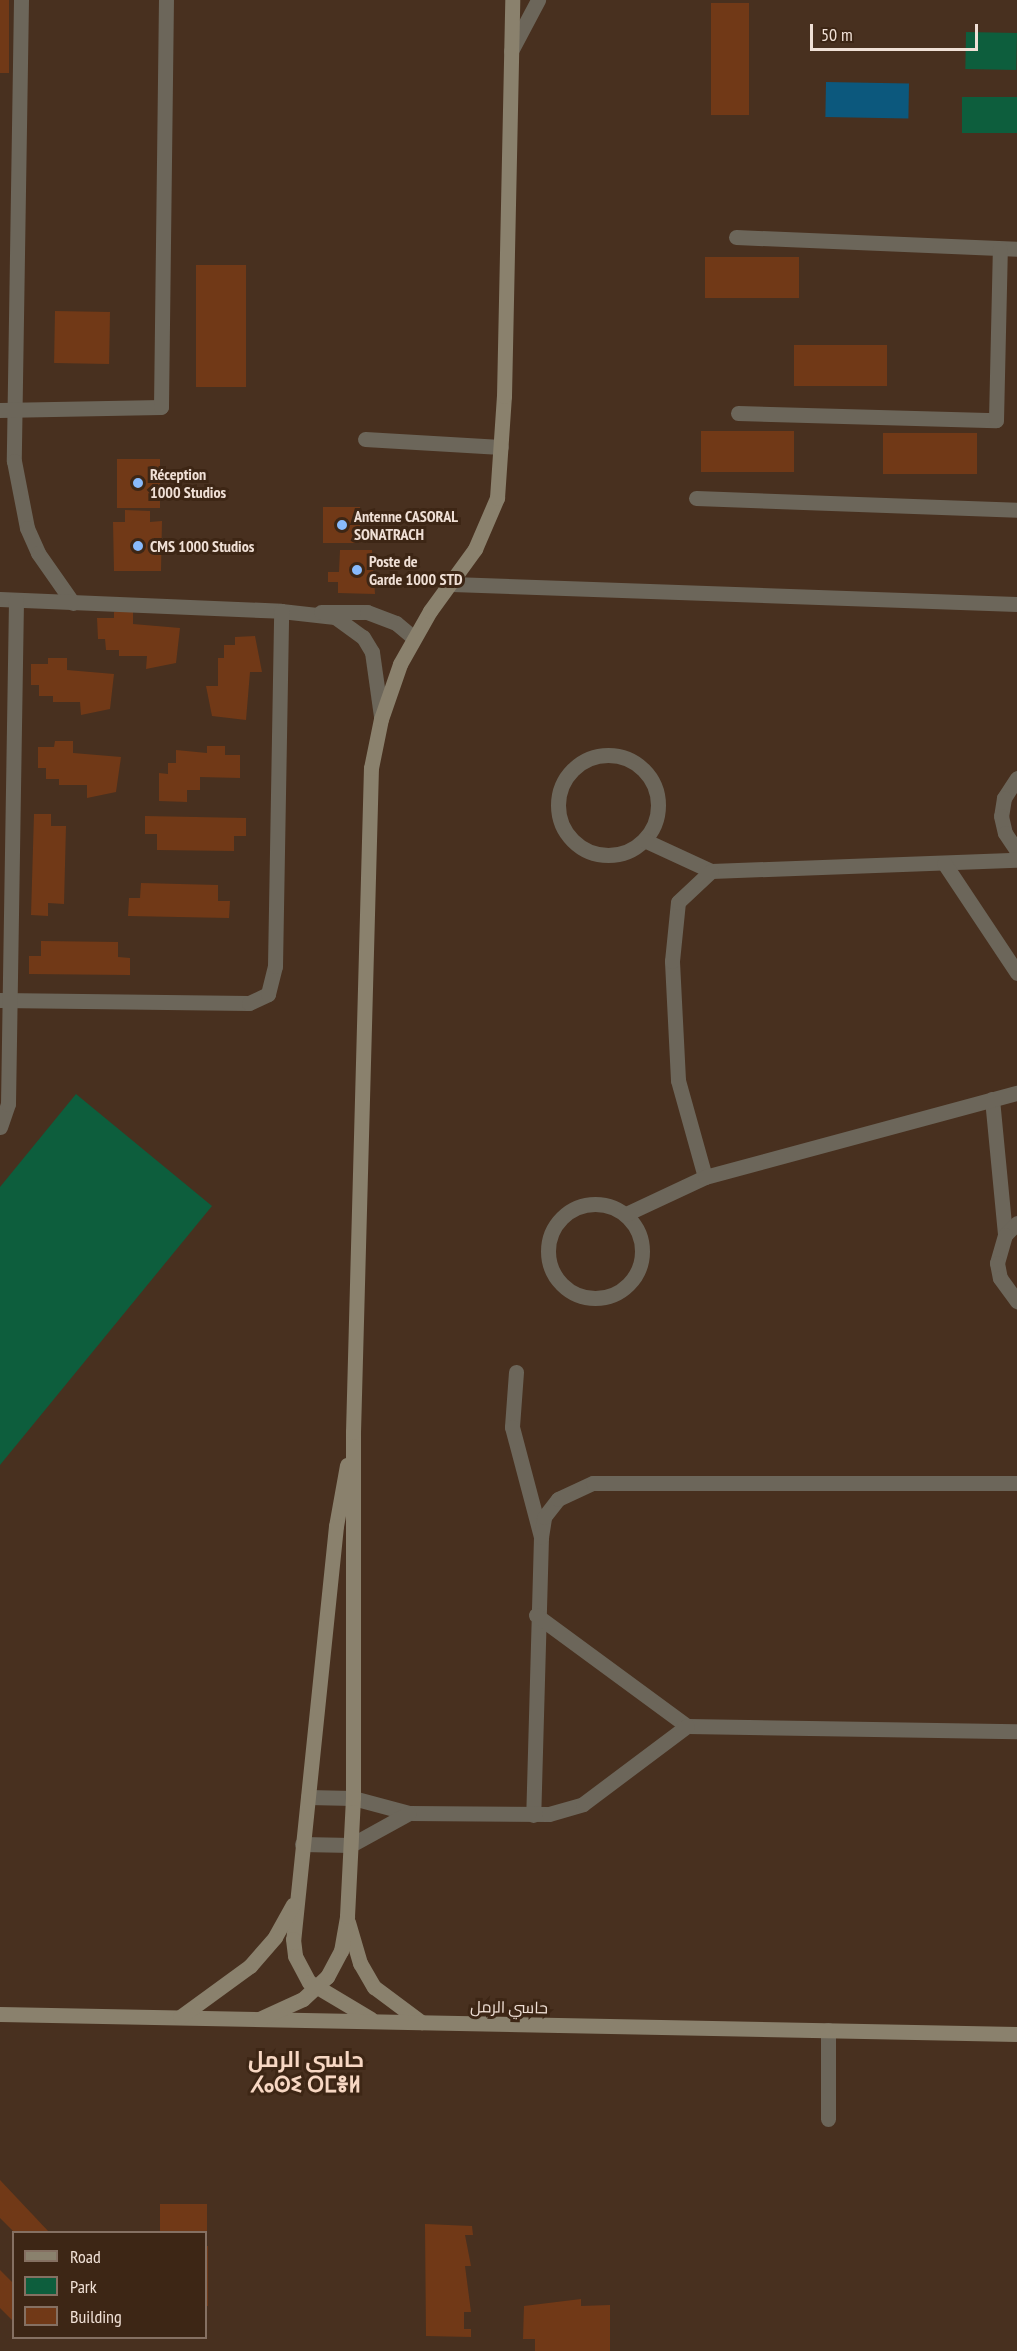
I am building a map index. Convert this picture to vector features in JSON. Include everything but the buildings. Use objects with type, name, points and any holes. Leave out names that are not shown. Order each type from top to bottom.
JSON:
[{"type":"street","points":[[21,0],[14,461],[27,528],[38,554],[73,603]]},
{"type":"street","points":[[0,410],[161,407],[166,0]]},
{"type":"street","points":[[259,2019],[317,1989],[336,1963],[347,1916],[353,1798],[353,1432],[365,875],[371,768],[381,719],[414,638],[452,584],[488,526],[497,498],[501,447],[512,0]]},
{"type":"street","points":[[511,51],[538,0]]},
{"type":"street","points":[[736,237],[1017,249]]},
{"type":"street","points":[[738,412],[996,420],[1000,249]]},
{"type":"street","points":[[365,439],[501,447]]},
{"type":"street","points":[[696,498],[1017,510]]},
{"type":"street","points":[[452,584],[1017,604]]},
{"type":"street","points":[[0,599],[315,613],[361,610],[396,623],[414,638]]},
{"type":"street","points":[[0,1127],[9,1104],[4,1000],[16,600]]},
{"type":"street","points":[[4,1000],[249,1003],[268,994],[274,966],[281,611]]},
{"type":"street","points":[[315,613],[335,618],[363,637],[378,674],[381,719]]},
{"type":"street","points":[[616,755],[644,769],[658,797],[653,828],[644,840],[613,855],[595,854],[567,834],[558,800],[573,769],[586,760],[616,755]]},
{"type":"street","points":[[1017,778],[1004,798],[1001,816],[1005,833],[1017,851]]},
{"type":"street","points":[[644,840],[711,871],[1017,860]]},
{"type":"street","points":[[944,863],[1017,974]]},
{"type":"street","points":[[705,1177],[678,1080],[672,961],[678,902],[711,871]]},
{"type":"street","points":[[626,1214],[705,1177],[1017,1093]]},
{"type":"street","points":[[992,1099],[1005,1235],[997,1263],[1007,1292],[1017,1301]]},
{"type":"street","points":[[583,1205],[613,1207],[626,1214],[642,1242],[642,1258],[632,1280],[613,1295],[598,1299],[567,1290],[549,1264],[551,1234],[558,1221],[583,1205]]},
{"type":"street","points":[[1005,1235],[1017,1223]]},
{"type":"street","points":[[516,1372],[512,1427],[541,1537]]},
{"type":"street","points":[[353,1432],[336,1527],[295,1900],[295,1956],[317,1989],[381,2022]]},
{"type":"street","points":[[533,1815],[536,1615],[541,1537],[544,1517],[558,1499],[593,1483],[1017,1483]]},
{"type":"street","points":[[536,1615],[687,1726],[1017,1731]]},
{"type":"street","points":[[308,1797],[353,1798],[409,1813],[533,1815],[583,1804],[687,1726]]},
{"type":"street","points":[[302,1844],[351,1845],[409,1813]]},
{"type":"street","points":[[180,2017],[250,1966],[275,1936],[295,1900]]},
{"type":"street","points":[[347,1916],[366,1976],[385,1998],[423,2023]]},
{"type":"street","name":"حاسي الرمل","points":[[0,2014],[1017,2034]]},
{"type":"street","points":[[828,2030],[828,2119]]},
{"type":"green space","points":[[966,32],[1017,33],[1016,70],[965,69]]},
{"type":"green space","points":[[962,97],[1017,97],[1017,133],[962,133]]},
{"type":"green space","points":[[76,1094],[212,1206],[0,1465],[0,1187]]},
{"type":"water","points":[[826,82],[909,83],[908,118],[825,117]]},
{"type":"place","name":"Réception 1000 Studios","points":[[138,483]]},
{"type":"place","name":"Antenne CASORAL SONATRACH","points":[[342,525]]},
{"type":"place","name":"CMS 1000 Studios","points":[[138,546]]},
{"type":"place","name":"Poste de Garde 1000 STD","points":[[357,570]]},
{"type":"district","name":"حاسي الرمل ⵃⴰⵙⵉ ⵔⵎⴻⵍ","points":[[306,2072]]}]
